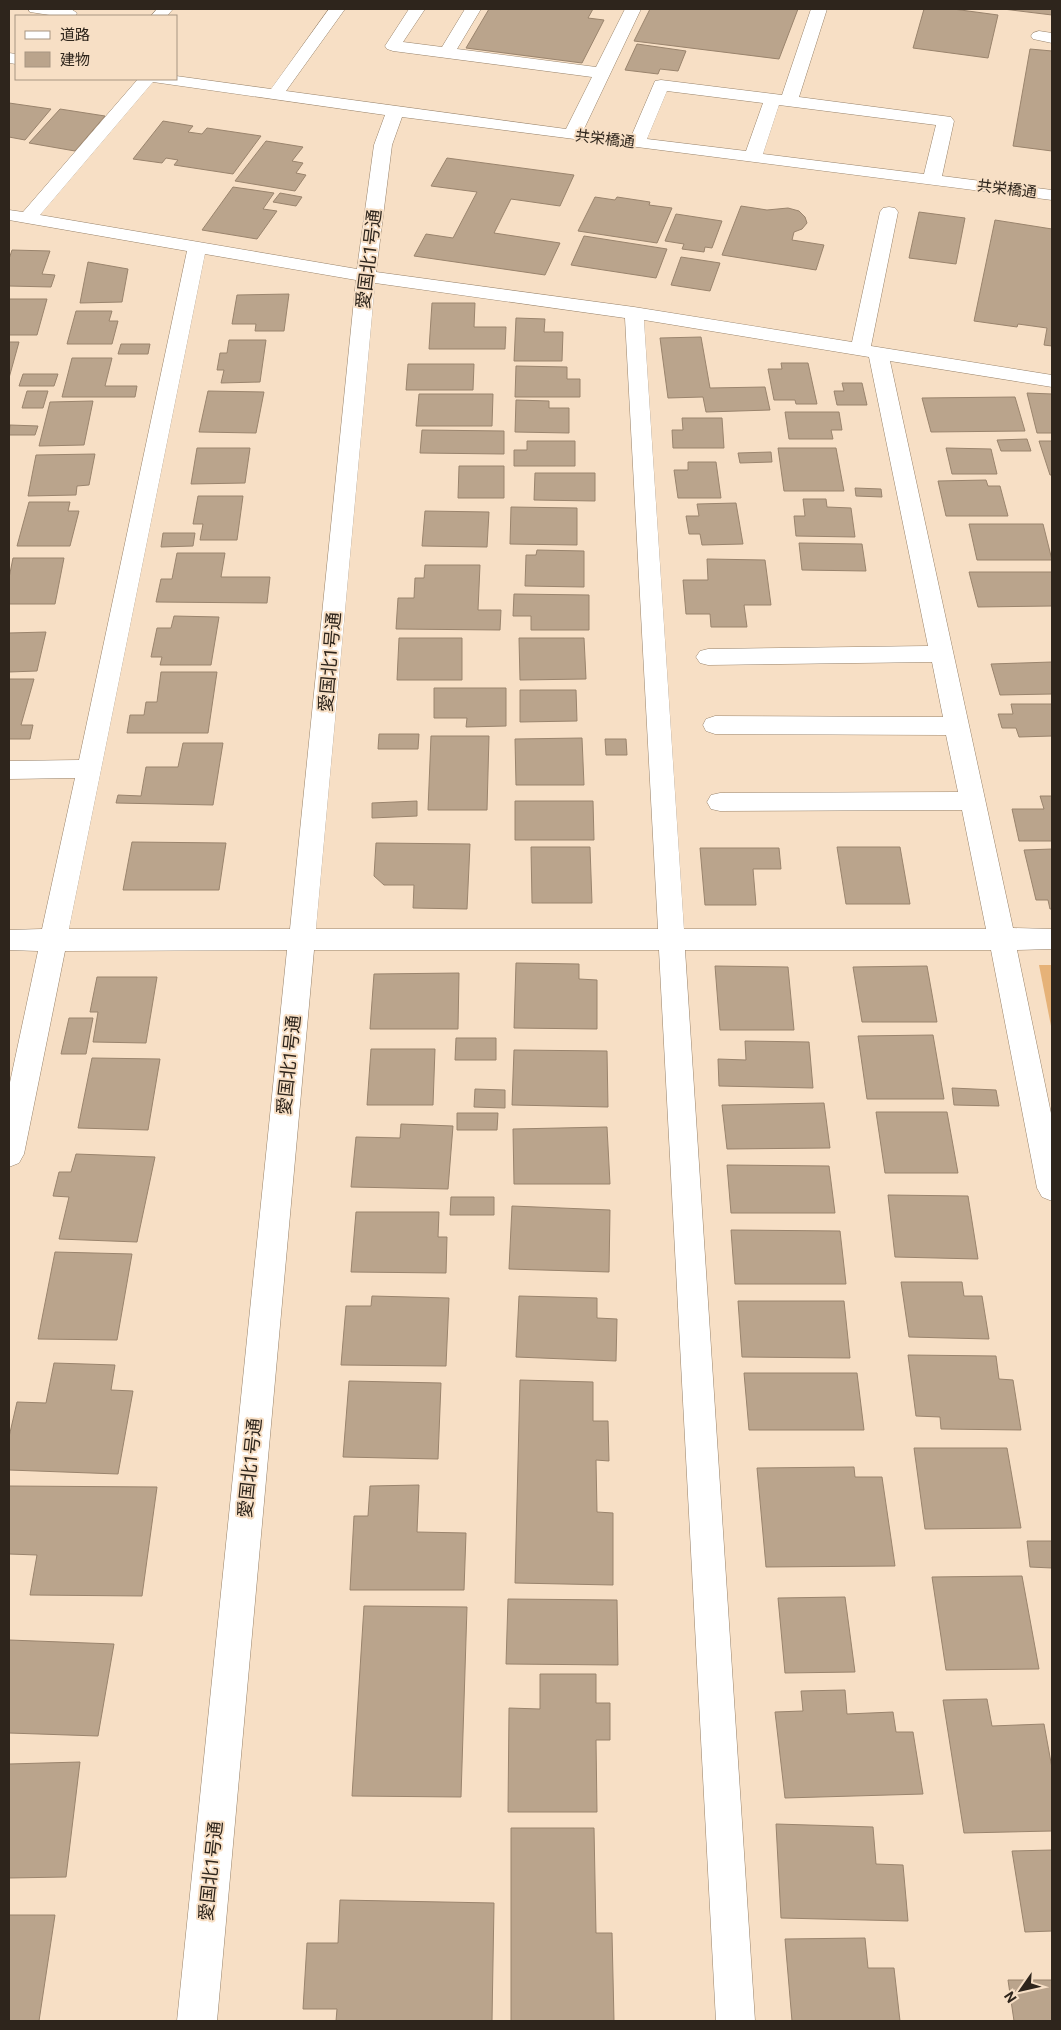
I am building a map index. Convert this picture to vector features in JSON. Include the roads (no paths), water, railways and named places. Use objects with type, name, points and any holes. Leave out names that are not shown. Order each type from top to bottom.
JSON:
[{"type":"street","points":[[36,9],[69,13]]},
{"type":"street","points":[[275,95],[338,9]]},
{"type":"street","points":[[416,9],[393,46],[602,73]]},
{"type":"street","points":[[447,53],[473,9]]},
{"type":"street","points":[[572,135],[633,9]]},
{"type":"street","points":[[753,157],[781,100],[819,9]]},
{"type":"street","points":[[18,217],[146,80]]},
{"type":"street","name":"共栄橋通","points":[[166,80],[572,135],[1052,195]]},
{"type":"street","points":[[637,143],[661,85],[781,100],[945,121],[932,180]]},
{"type":"street","name":"愛国北1号通","points":[[197,2021],[366,276],[383,145],[395,112]]},
{"type":"street","points":[[889,212],[869,352],[942,654],[1052,1188]]},
{"type":"street","points":[[18,217],[366,276],[634,313],[1052,381]]},
{"type":"street","points":[[9,1154],[198,249]]},
{"type":"street","points":[[634,313],[736,2021]]},
{"type":"street","points":[[708,657],[942,654]]},
{"type":"street","points":[[715,725],[957,726]]},
{"type":"street","points":[[9,770],[89,769]]},
{"type":"street","points":[[720,802],[973,801]]},
{"type":"street","points":[[9,940],[1052,939]]}]
